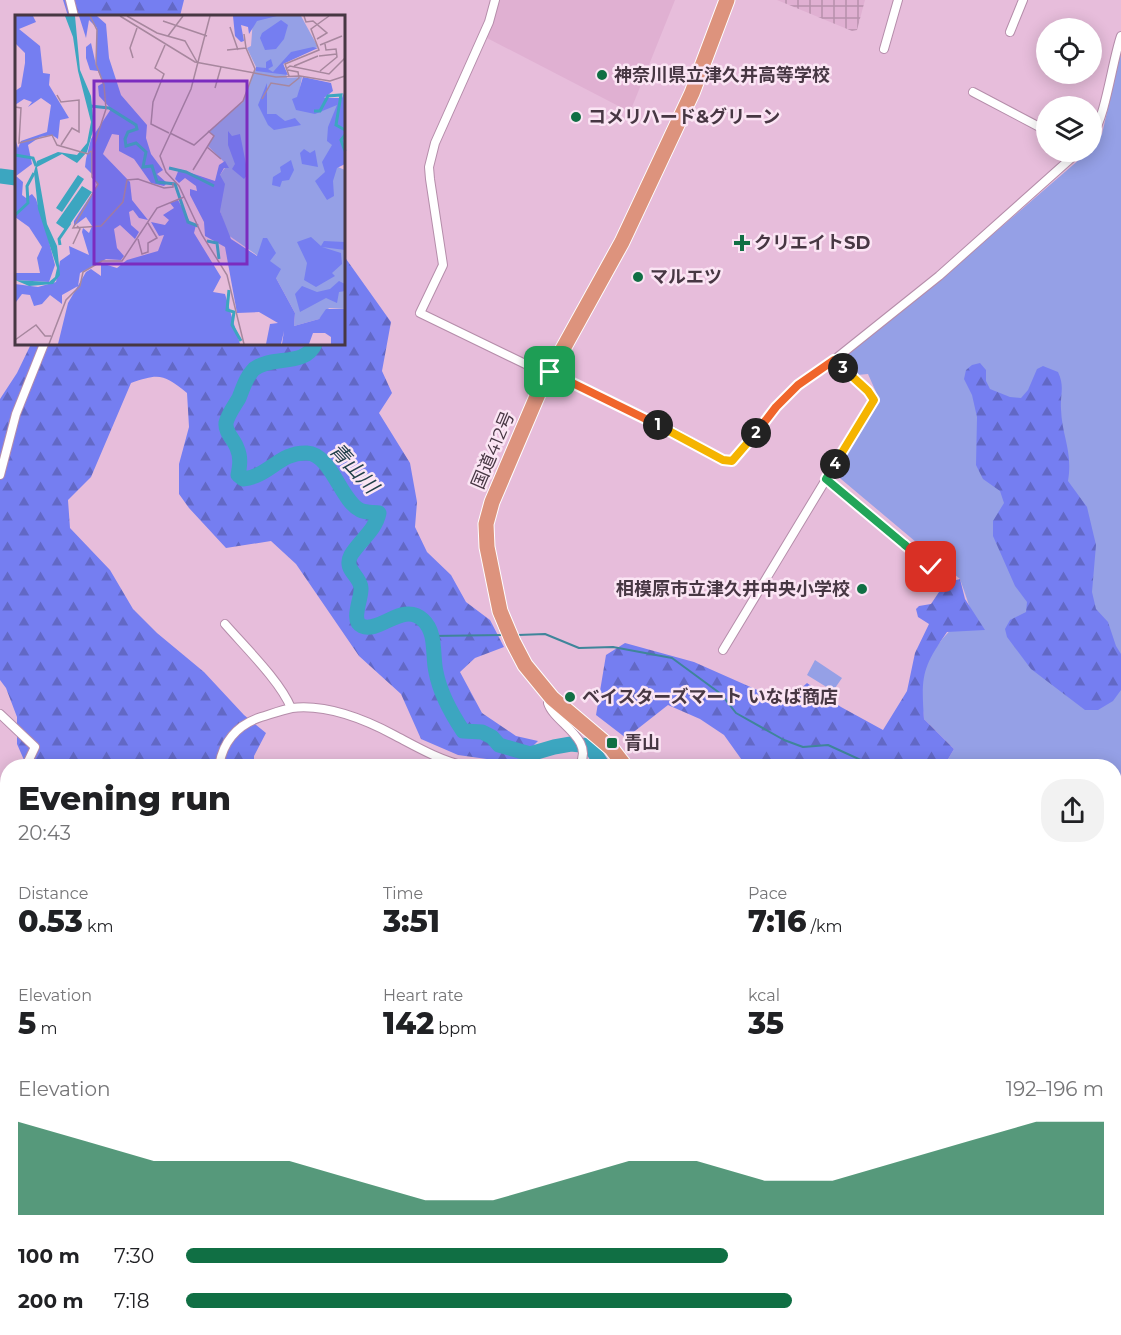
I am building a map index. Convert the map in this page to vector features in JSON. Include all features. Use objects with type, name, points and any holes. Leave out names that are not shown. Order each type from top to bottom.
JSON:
[{"type":"highway","name":"国道412号","points":[[620,759],[611,748],[552,698],[525,665],[500,611],[487,546],[486,524],[492,502],[538,394],[622,242],[692,93],[728,0]]},
{"type":"street","points":[[70,0],[74,15]]},
{"type":"street","points":[[495,0],[489,22],[431,155],[430,179],[443,265],[420,313],[670,430],[723,460],[732,461],[798,385],[834,360],[939,276],[1067,162]]},
{"type":"street","points":[[884,49],[898,0]]},
{"type":"street","points":[[1010,32],[1023,0]]},
{"type":"street","points":[[1102,108],[1121,36]]},
{"type":"street","points":[[973,92],[1036,125]]},
{"type":"street","points":[[0,475],[16,414],[44,345]]},
{"type":"street","points":[[723,650],[874,400],[868,391],[834,360]]},
{"type":"street","points":[[826,479],[931,567]]},
{"type":"street","points":[[225,624],[273,681],[291,708]]},
{"type":"street","points":[[552,698],[548,703],[549,708],[573,732],[582,748],[582,759]]},
{"type":"street","points":[[221,759],[226,744],[240,728],[254,719],[291,708],[316,708],[344,715],[386,731],[443,759]]},
{"type":"street","points":[[0,714],[36,747],[30,759]]},
{"type":"shaded area","name":"神奈川県立津久井高等学校","points":[[500,0],[675,0],[630,112],[487,38]]},
{"type":"shaded area","points":[[777,0],[865,0],[857,30],[852,31]]},
{"type":"shaded area","points":[[1121,51],[1121,759],[948,759],[954,749],[924,719],[921,687],[928,661],[940,642],[971,611],[960,579],[835,474],[880,401],[868,374],[857,375],[842,361],[847,353],[942,278],[1076,162],[1102,162],[1102,134]]},
{"type":"shaded area","points":[[815,660],[842,678],[833,691],[807,675]]},
{"type":"green space","points":[[63,0],[184,0],[180,15],[68,15]]},
{"type":"green space","points":[[345,257],[391,322],[382,371],[392,393],[379,413],[410,463],[417,502],[415,527],[427,552],[451,575],[466,602],[490,620],[504,647],[475,658],[460,672],[482,713],[516,736],[538,741],[520,759],[487,759],[458,755],[421,739],[401,694],[359,656],[296,564],[271,541],[226,548],[189,508],[179,494],[179,464],[189,427],[187,393],[167,379],[155,377],[131,383],[91,477],[68,500],[70,528],[110,570],[133,609],[157,633],[204,672],[244,715],[266,733],[254,759],[24,759],[17,744],[17,717],[6,688],[0,680],[0,399],[17,373],[31,345],[345,345]]},
{"type":"green space","points":[[980,363],[986,370],[986,381],[990,389],[1010,397],[1021,398],[1028,390],[1037,369],[1043,366],[1058,372],[1060,377],[1062,419],[1069,461],[1068,481],[1087,507],[1096,545],[1092,592],[1096,609],[1108,622],[1121,654],[1121,690],[1113,701],[1098,710],[1085,710],[1031,669],[1007,637],[1005,629],[1010,620],[1026,612],[1027,602],[1015,586],[993,536],[993,521],[1004,503],[1000,491],[983,479],[976,465],[977,417],[972,395],[964,379],[966,370]]},
{"type":"green space","points":[[960,579],[965,599],[985,630],[947,632],[932,655],[925,673],[923,682],[924,719],[954,749],[948,759],[741,759],[724,735],[700,719],[668,705],[626,738],[596,715],[606,655],[625,643],[694,662],[787,701],[807,683],[841,707],[883,730],[907,691],[915,653],[929,624],[918,617],[916,609],[919,606],[931,604],[945,583]]},
{"type":"waterway","name":"青山川","points":[[0,176],[15,178]]},
{"type":"waterway","name":"青山川","points":[[314,345],[304,356],[261,365],[249,376],[226,423],[239,455],[238,475],[243,479],[252,477],[289,456],[297,454],[315,455],[323,461],[353,505],[362,511],[379,513],[374,525],[349,560],[350,569],[358,579],[361,588],[357,614],[359,623],[362,626],[376,626],[407,614],[415,615],[423,620],[432,638],[440,688],[463,731],[482,732],[492,737],[499,745],[530,754],[571,744],[590,746],[598,759]]},
{"type":"waterway","points":[[518,635],[545,634],[579,648],[613,647],[672,658],[721,694],[736,713],[784,740],[803,747],[828,745],[859,759]]},
{"type":"waterway","points":[[432,636],[502,635]]},
{"type":"place","name":"神奈川県立津久井高等学校","points":[[602,75]]},
{"type":"place","name":"コメリハード&グリーン","points":[[576,117]]},
{"type":"place","name":"クリエイトSD","points":[[742,243]]},
{"type":"place","name":"マルエツ","points":[[638,277]]},
{"type":"place","name":"相模原市立津久井中央小学校","points":[[862,589]]},
{"type":"place","name":"ベイスターズマート いなば商店","points":[[570,697]]},
{"type":"place","name":"青山","points":[[612,743]]},
{"type":"route","points":[[550,372],[670,430],[723,460],[732,461],[758,432],[776,407],[798,385],[834,360],[868,391],[874,400],[826,479],[931,567]]}]
